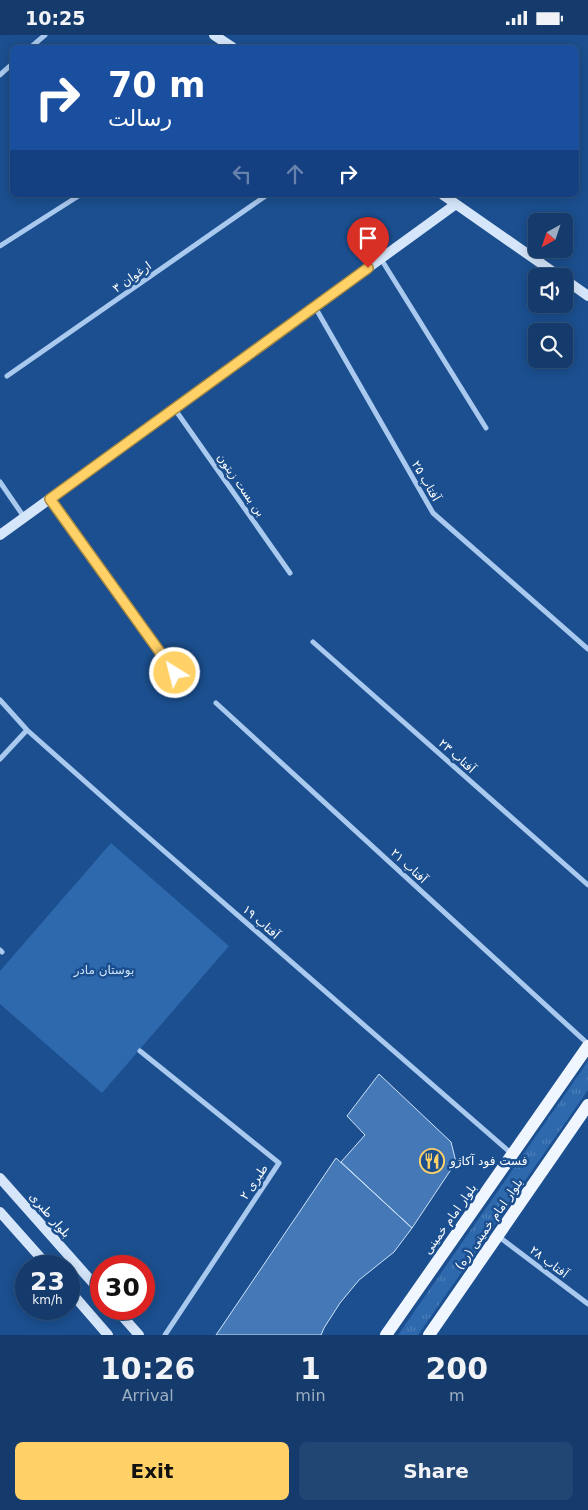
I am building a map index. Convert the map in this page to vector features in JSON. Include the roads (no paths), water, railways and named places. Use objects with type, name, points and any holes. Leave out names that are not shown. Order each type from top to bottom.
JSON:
[{"type":"main road","points":[[214,35],[229,45]]},
{"type":"main road","points":[[446,197],[548,268]]},
{"type":"main road","points":[[0,535],[456,204]]},
{"type":"main road","points":[[573,285],[588,296]]},
{"type":"main road","name":"بلوار امام خمینی","points":[[386,1335],[588,1045]]},
{"type":"main road","name":"بلوار امام خمینی (ره)","points":[[429,1335],[588,1105]]},
{"type":"main road","name":"بلوار طبری","points":[[0,1178],[90,1280]]},
{"type":"main road","points":[[0,1212],[38,1255]]},
{"type":"main road","points":[[80,1303],[108,1335]]},
{"type":"main road","points":[[126,1320],[139,1335]]},
{"type":"street","points":[[33,45],[45,35]]},
{"type":"street","points":[[0,75],[10,66]]},
{"type":"street","points":[[0,246],[77,197]]},
{"type":"street","name":"ارغوان ۳","points":[[8,376],[265,197]]},
{"type":"street","points":[[381,258],[486,428]]},
{"type":"street","name":"آفتاب ۲۵","points":[[315,307],[433,513],[588,649]]},
{"type":"street","name":"بن بست زیتون","points":[[174,409],[290,573]]},
{"type":"street","points":[[0,482],[25,517]]},
{"type":"street","points":[[50,499],[175,673]]},
{"type":"street","name":"آفتاب ۲۳","points":[[313,642],[588,885]]},
{"type":"street","name":"آفتاب ۱۹","points":[[0,700],[27,730],[513,1155]]},
{"type":"street","name":"آفتاب ۲۱","points":[[216,703],[588,1045]]},
{"type":"street","points":[[0,759],[27,730]]},
{"type":"street","name":"طبری ۲","points":[[140,1051],[279,1163],[165,1335]]},
{"type":"street","name":"آفتاب ۲۸","points":[[497,1236],[588,1304]]},
{"type":"place","name":"فست فود آکاژو","points":[[432,1161]]},
{"type":"park label","name":"بوستان مادر","points":[[104,970]]}]
